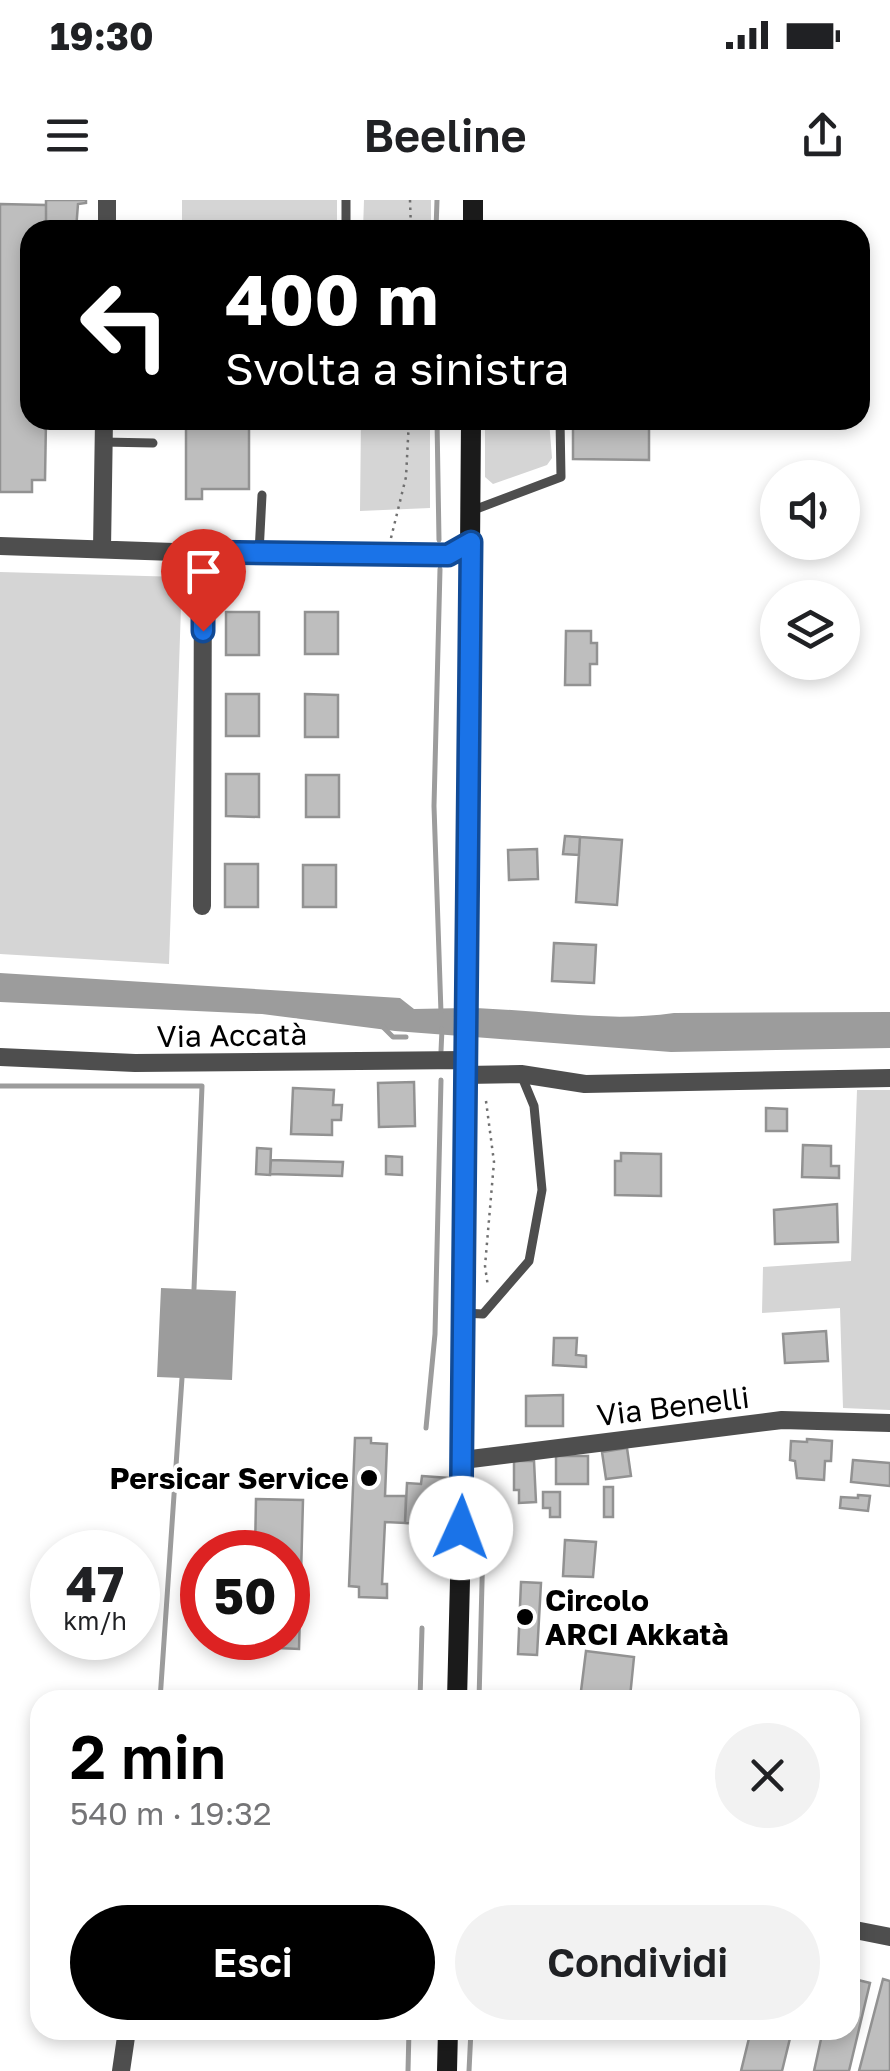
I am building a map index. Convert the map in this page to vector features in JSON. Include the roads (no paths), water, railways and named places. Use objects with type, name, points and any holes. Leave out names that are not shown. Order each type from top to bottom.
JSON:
[{"type":"main road","points":[[457,1690],[469,1064],[464,994],[472,430]]},
{"type":"main road","points":[[447,2071],[448,2040]]},
{"type":"street","points":[[102,549],[104,430]]},
{"type":"street","points":[[0,546],[448,555],[471,542]]},
{"type":"street","points":[[202,906],[203,552]]},
{"type":"street","name":"Via Accatà","points":[[0,1056],[135,1063],[469,1064],[585,1084],[890,1078]]},
{"type":"street","name":"Via Benelli","points":[[463,1460],[782,1420],[890,1423]]},
{"type":"street","points":[[860,1931],[890,1936]]},
{"type":"street","points":[[121,2071],[126,2040]]},
{"type":"lane","points":[[471,511],[561,477],[560,430]]},
{"type":"lane","points":[[104,442],[152,442]]},
{"type":"lane","points":[[259,553],[262,495]]},
{"type":"lane","points":[[464,1314],[483,1314],[530,1261],[542,1190],[534,1106],[521,1074]]},
{"type":"waterway","points":[[436,220],[437,200]]},
{"type":"waterway","points":[[437,430],[439,540]]},
{"type":"waterway","points":[[440,569],[434,806],[441,1013]]},
{"type":"waterway","points":[[383,1027],[393,1037],[406,1037]]},
{"type":"waterway","points":[[441,1051],[442,1029]]},
{"type":"waterway","points":[[426,1428],[435,1334],[441,1080]]},
{"type":"waterway","points":[[0,1086],[202,1086],[194,1289]]},
{"type":"waterway","points":[[161,1690],[182,1378]]},
{"type":"waterway","points":[[479,1690],[484,1505]]},
{"type":"waterway","points":[[420,1690],[422,1628]]},
{"type":"waterway","points":[[408,2071],[409,2040]]},
{"type":"waterway","points":[[469,2071],[471,2040]]},
{"type":"place","name":"Persicar Service","points":[[369,1478]]},
{"type":"place","name":"Circolo ARCI Akkatà","points":[[525,1617]]}]
